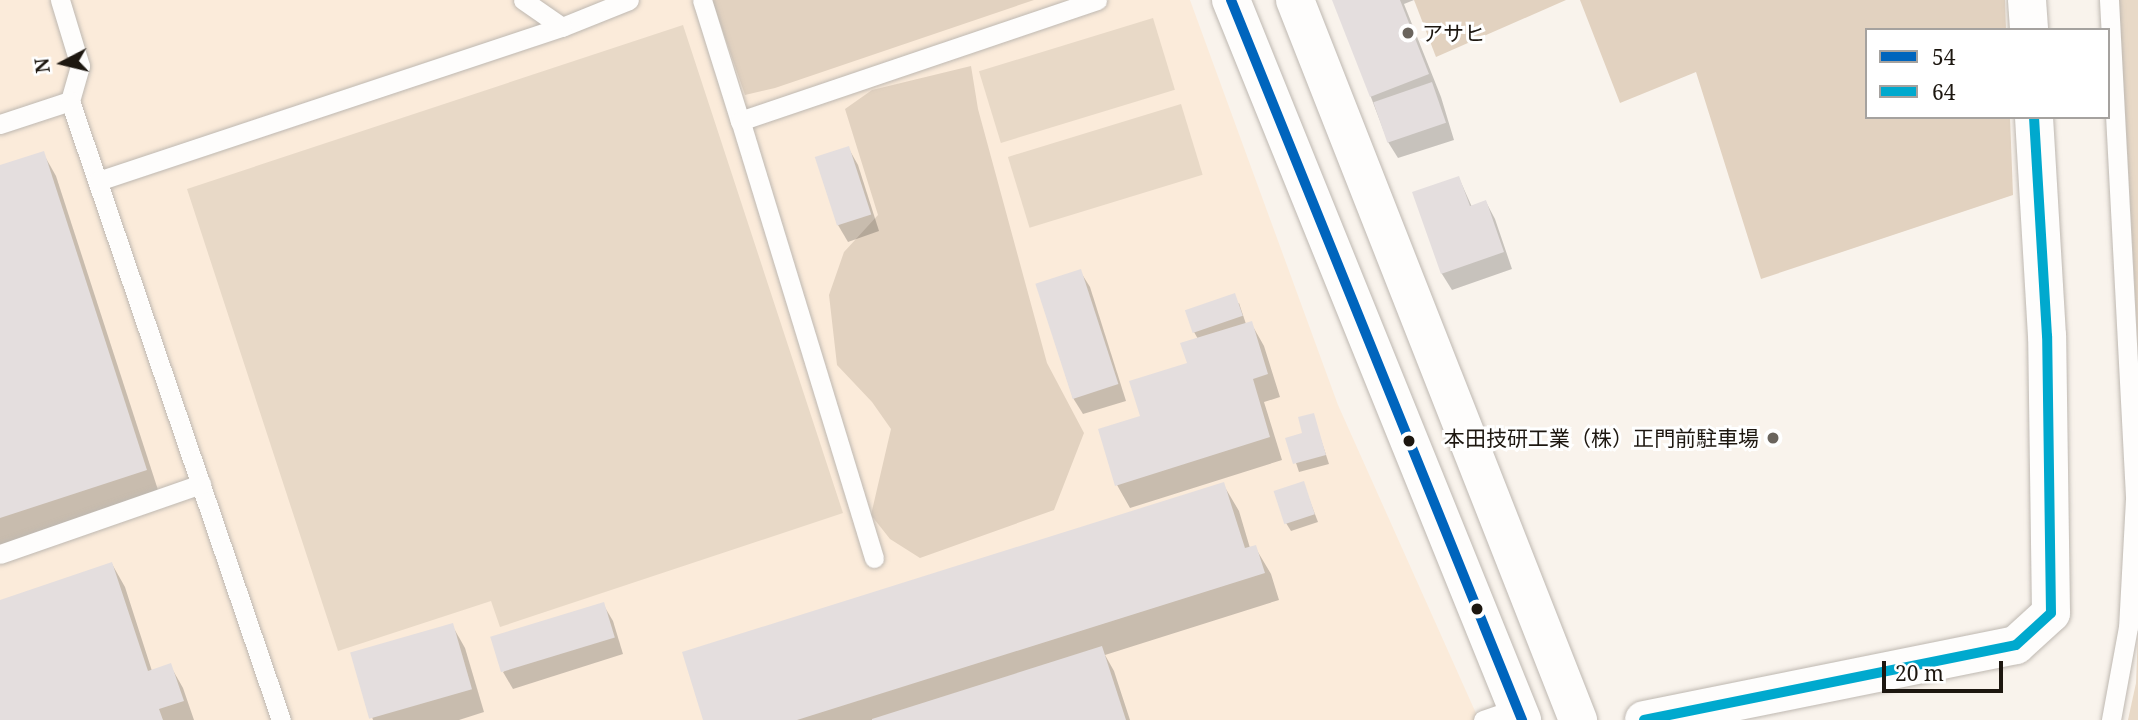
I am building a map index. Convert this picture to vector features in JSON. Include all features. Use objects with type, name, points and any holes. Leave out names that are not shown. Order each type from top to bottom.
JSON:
[{"type":"street","points":[[1231,0],[1508,716]]},
{"type":"street","points":[[1295,0],[1578,720]]},
{"type":"street","points":[[2027,0],[2029,28]]},
{"type":"street","points":[[1644,720],[2016,645],[2051,613],[2047,336],[2034,119]]},
{"type":"lane","points":[[60,0],[80,66],[71,101],[281,720]]},
{"type":"lane","points":[[523,0],[562,27]]},
{"type":"lane","points":[[98,181],[562,27],[629,0]]},
{"type":"lane","points":[[702,0],[874,558]]},
{"type":"lane","points":[[740,121],[1097,0]]},
{"type":"lane","points":[[2109,0],[2135,499],[2128,627],[2111,720]]},
{"type":"lane","points":[[0,124],[71,101]]},
{"type":"lane","points":[[0,554],[201,484]]},
{"type":"shaded area","points":[[0,0],[1190,0],[1338,405],[1479,720],[0,720]]},
{"type":"shaded area","points":[[712,0],[1034,0],[775,88],[745,95]]},
{"type":"shaded area","points":[[1414,0],[1566,0],[1436,57]]},
{"type":"shaded area","points":[[1580,0],[2005,0],[2006,28],[1865,28],[1865,119],[2010,119],[2013,195],[1761,279],[1696,72],[1620,103]]},
{"type":"shaded area","points":[[2119,0],[2138,0],[2138,346]]},
{"type":"shaded area","points":[[1153,18],[1175,90],[1001,143],[979,71]]},
{"type":"shaded area","points":[[683,25],[843,513],[500,627],[491,601],[338,651],[187,189]]},
{"type":"shaded area","points":[[971,66],[978,109],[1047,363],[1084,433],[1054,510],[920,558],[890,539],[871,515],[891,429],[872,402],[837,365],[829,295],[844,252],[878,215],[845,109],[872,90]]},
{"type":"shaded area","points":[[1181,104],[1203,175],[1030,228],[1008,157]]},
{"type":"shaded area","points":[[2138,633],[2138,720],[2128,720],[2136,683]]},
{"type":"building","points":[[1332,0],[1400,0],[1429,74],[1370,97]]},
{"type":"building","points":[[1432,82],[1446,123],[1387,143],[1373,102]]},
{"type":"building","points":[[849,146],[871,214],[837,226],[815,157]]},
{"type":"building","points":[[44,151],[147,470],[0,518],[0,165]]},
{"type":"building","points":[[1459,176],[1470,206],[1486,200],[1504,252],[1441,274],[1412,192]]},
{"type":"building","points":[[1081,269],[1118,384],[1073,399],[1035,284]]},
{"type":"building","points":[[1235,293],[1243,316],[1193,333],[1185,310]]},
{"type":"building","points":[[1252,321],[1268,374],[1253,379],[1270,437],[1115,486],[1098,429],[1140,416],[1129,381],[1187,363],[1180,343]]},
{"type":"building","points":[[1314,413],[1326,455],[1293,464],[1285,438],[1302,433],[1298,417]]},
{"type":"building","points":[[1304,481],[1315,514],[1284,524],[1274,491]]},
{"type":"building","points":[[1224,482],[1245,548],[1256,545],[1265,573],[797,720],[703,720],[682,652]]},
{"type":"building","points":[[112,562],[148,671],[171,663],[184,701],[159,709],[163,720],[0,720],[0,600]]},
{"type":"building","points":[[604,602],[615,637],[501,672],[490,637]]},
{"type":"building","points":[[453,623],[472,689],[369,719],[350,652]]},
{"type":"building","points":[[1102,646],[1126,720],[872,720],[872,719]]},
{"type":"transit line","name":"54","points":[[1231,0],[1522,720]]},
{"type":"transit line","name":"64","points":[[1644,720],[2016,645],[2051,613],[2047,336],[2034,119]]},
{"type":"place","name":"アサヒ","points":[[1408,33]]},
{"type":"place","name":"本田技研工業（株）正門前駐車場","points":[[1773,438]]}]
